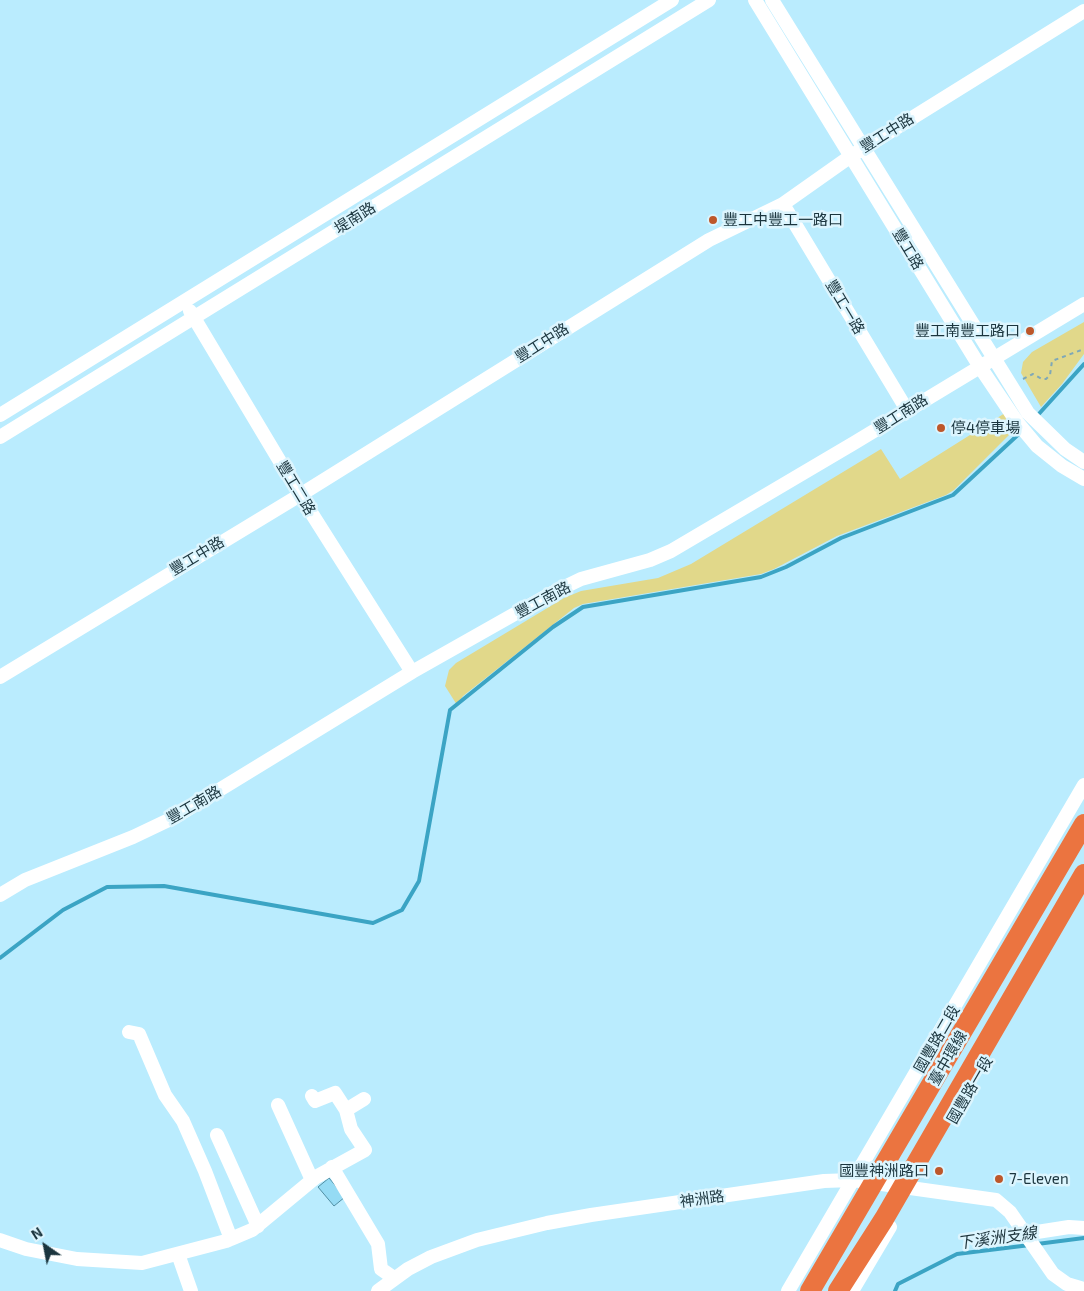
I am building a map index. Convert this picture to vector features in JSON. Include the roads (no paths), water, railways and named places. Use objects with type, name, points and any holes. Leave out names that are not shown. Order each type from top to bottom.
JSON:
[{"type":"highway","name":"臺中環線","points":[[810,1291],[1084,824]]},
{"type":"highway","name":"臺中環線","points":[[838,1291],[884,1219],[1084,874]]},
{"type":"street","name":"堤南路","points":[[0,415],[672,0]]},
{"type":"street","name":"堤南路","points":[[0,436],[709,0]]},
{"type":"street","name":"豐工路","points":[[754,0],[980,367],[1021,428],[1062,466],[1084,479]]},
{"type":"street","name":"豐工路","points":[[772,0],[1032,418],[1066,450],[1084,462]]},
{"type":"street","name":"豐工中路","points":[[0,677],[300,494],[709,240],[783,204],[851,156],[1084,11]]},
{"type":"street","name":"豐工一路","points":[[783,204],[907,410]]},
{"type":"street","name":"豐工二路","points":[[184,302],[300,494],[412,672]]},
{"type":"street","name":"豐工南路","points":[[0,895],[25,880],[133,837],[175,817],[412,672],[581,580],[650,560],[671,550],[854,443],[1084,304]]},
{"type":"street","name":"國豐路二段","points":[[788,1291],[1084,785]]},
{"type":"street","name":"國豐路一段","points":[[852,1291],[913,1189],[1084,887]]},
{"type":"street","points":[[129,1032],[139,1034],[165,1094],[182,1121],[205,1171],[231,1239]]},
{"type":"street","points":[[0,1240],[26,1249],[76,1259],[142,1263],[231,1239],[258,1226],[312,1180],[365,1150],[352,1129],[346,1110],[335,1093],[315,1101],[312,1096]]},
{"type":"street","points":[[346,1110],[364,1099]]},
{"type":"street","points":[[278,1105],[312,1180]]},
{"type":"street","points":[[217,1135],[258,1226]]},
{"type":"street","points":[[332,1168],[378,1244],[381,1268],[394,1278]]},
{"type":"street","name":"神洲路","points":[[378,1291],[394,1278],[431,1257],[477,1240],[547,1223],[591,1214],[824,1181],[853,1180],[996,1200],[1010,1212],[1054,1274],[1067,1284],[1084,1289]]},
{"type":"street","points":[[1024,1234],[1069,1227],[1084,1228]]},
{"type":"street","points":[[178,1254],[191,1291]]},
{"type":"waterway","points":[[1037,416],[1084,364]]},
{"type":"waterway","points":[[0,958],[63,910],[107,887],[164,886],[373,923],[402,910],[419,881],[450,710],[553,627],[583,607],[761,577],[786,567],[841,538],[953,495],[1021,432]]},
{"type":"waterway","name":"下溪洲支線","points":[[1037,1244],[1084,1238]]},
{"type":"waterway","name":"下溪洲支線","points":[[895,1291],[898,1284],[957,1254],[1030,1245]]},
{"type":"place","name":"豐工中豐工一路口","points":[[713,220]]},
{"type":"place","name":"豐工南豐工路口","points":[[1030,331]]},
{"type":"place","name":"停4停車場","points":[[941,428]]},
{"type":"place","name":"國豐神洲路口","points":[[939,1171]]},
{"type":"place","name":"7-Eleven","points":[[999,1179]]}]
